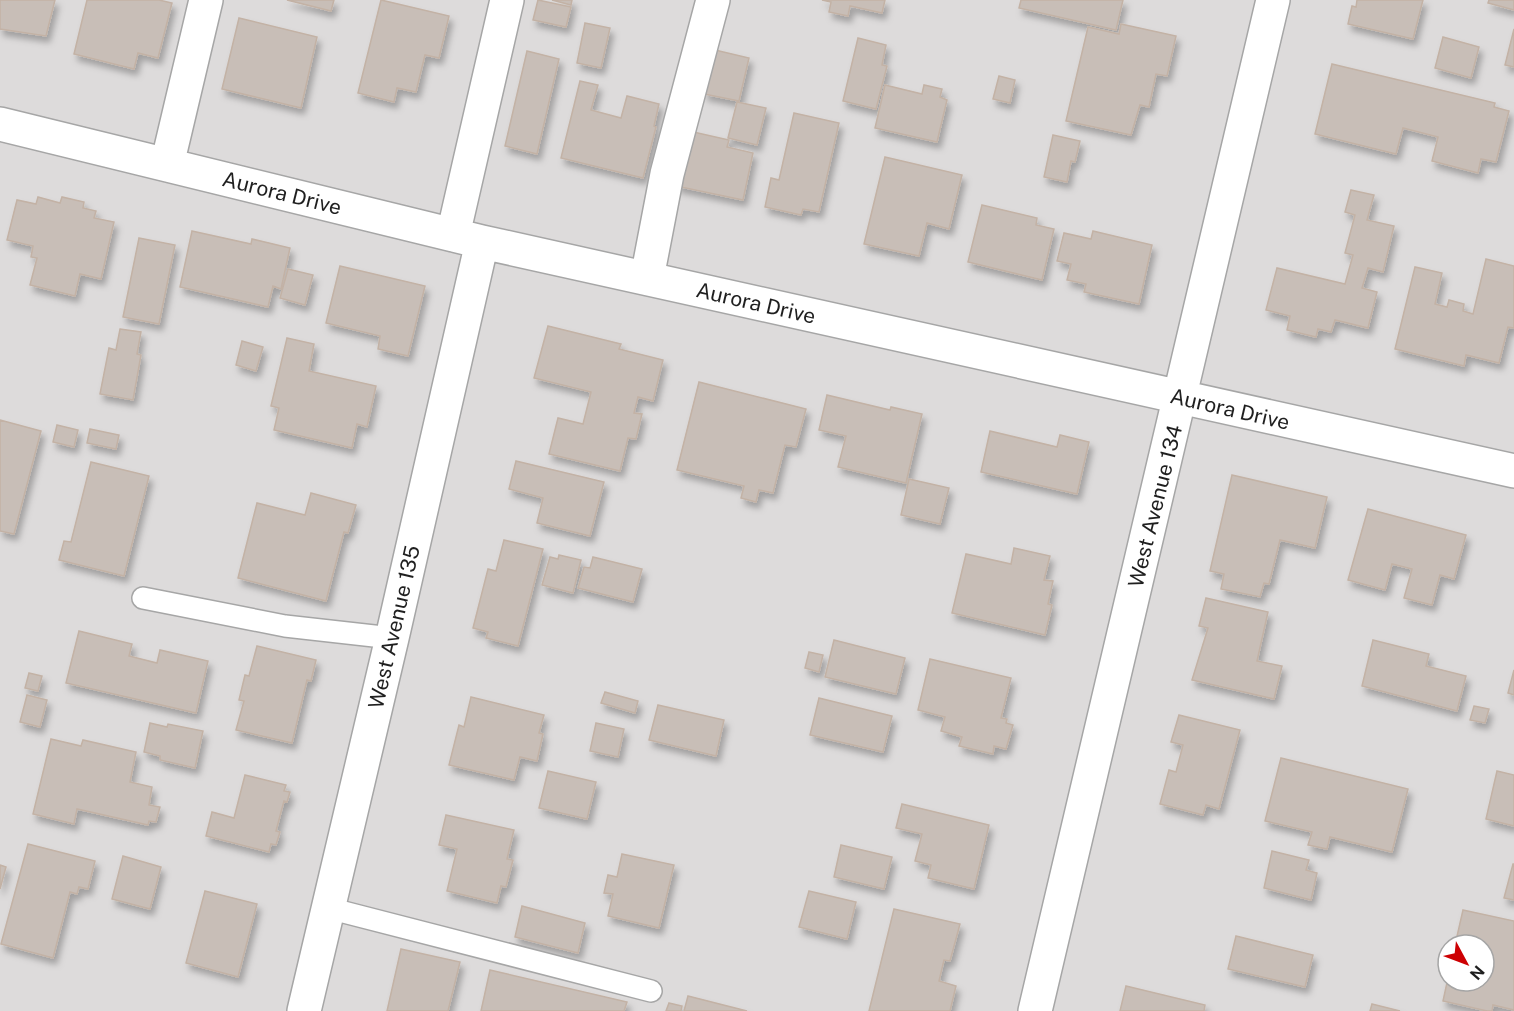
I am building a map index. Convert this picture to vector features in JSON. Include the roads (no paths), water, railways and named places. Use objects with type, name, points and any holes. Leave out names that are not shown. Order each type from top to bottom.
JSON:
[{"type":"street","points":[[167,165],[206,0]]},
{"type":"street","name":"West Avenue 135","points":[[304,1011],[392,638],[468,238],[507,0]]},
{"type":"street","points":[[647,278],[667,174],[713,0]]},
{"type":"street","name":"West Avenue 134","points":[[1035,1011],[1273,0]]},
{"type":"street","name":"Aurora Drive","points":[[0,124],[468,238],[1514,471]]},
{"type":"lane","points":[[143,598],[285,626],[392,638]]},
{"type":"lane","points":[[328,908],[651,991]]}]
